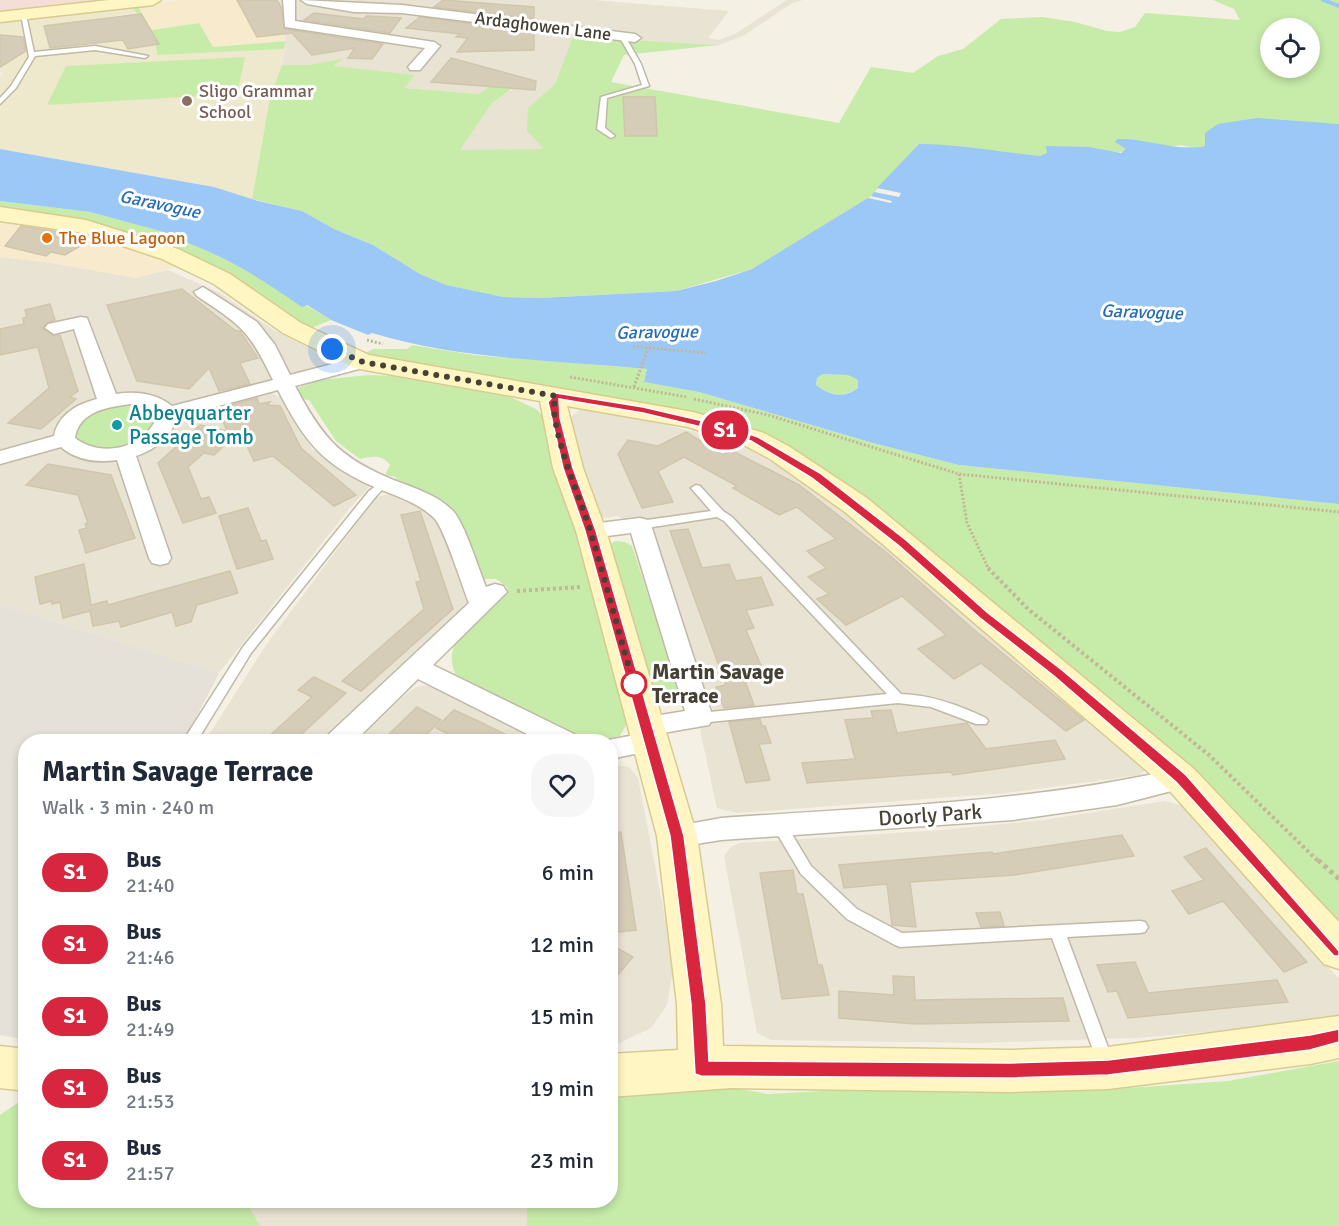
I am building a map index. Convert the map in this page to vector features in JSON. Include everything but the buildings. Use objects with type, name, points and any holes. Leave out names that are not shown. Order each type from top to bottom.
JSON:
[{"type":"street","points":[[0,17],[153,0]]},
{"type":"street","points":[[289,0],[289,24],[434,46],[415,67]]},
{"type":"street","name":"Ardaghowen Lane","points":[[307,0],[354,8],[402,9],[629,37]]},
{"type":"street","points":[[0,214],[85,227],[162,251],[223,280],[268,313],[317,343],[363,362],[559,386],[693,420],[754,439],[780,453],[863,511],[1181,779],[1339,951]]},
{"type":"street","points":[[203,292],[252,327],[269,351],[284,383],[325,448],[381,482],[437,507],[446,516],[488,598],[345,734]]},
{"type":"street","points":[[54,328],[81,322],[108,401]]},
{"type":"street","points":[[168,414],[363,362]]},
{"type":"street","points":[[559,386],[553,402],[556,424],[568,468],[591,531],[677,836],[699,1004],[701,1069]]},
{"type":"street","points":[[131,398],[149,400],[160,405],[168,414],[167,425],[159,436],[125,453],[101,456],[84,454],[72,449],[64,440],[64,431],[71,420],[85,410],[108,401],[131,398]]},
{"type":"street","points":[[0,458],[64,440]]},
{"type":"street","points":[[125,453],[160,558]]},
{"type":"street","points":[[591,531],[640,525],[700,718],[618,746]]},
{"type":"street","points":[[415,667],[550,734]]},
{"type":"street","name":"Doorly Park","points":[[677,836],[721,829],[1013,809],[1117,794],[1181,779]]},
{"type":"street","points":[[618,1075],[701,1069],[1010,1071],[1108,1068],[1310,1043],[1339,1037]]},
{"type":"lane","points":[[0,102],[14,87],[32,54],[23,15]]},
{"type":"lane","points":[[611,136],[601,129],[604,97],[646,86],[629,37]]},
{"type":"lane","points":[[32,54],[95,48],[145,56]]},
{"type":"lane","points":[[194,734],[246,650],[381,482]]},
{"type":"lane","points":[[696,488],[898,698]]},
{"type":"lane","points":[[640,525],[719,513]]},
{"type":"lane","points":[[700,718],[898,698],[922,699],[951,706],[981,721]]},
{"type":"lane","points":[[779,825],[806,870],[852,914],[900,940],[1140,927]]},
{"type":"lane","points":[[1056,931],[1108,1068]]},
{"type":"path","points":[[359,337],[389,346]]},
{"type":"path","points":[[633,346],[705,353]]},
{"type":"path","points":[[634,387],[648,348]]},
{"type":"path","points":[[559,386],[634,387],[768,416],[959,474],[1339,512]]},
{"type":"path","points":[[959,474],[959,498],[964,516],[972,538],[989,569],[1024,605],[1191,739],[1237,781],[1297,844],[1339,879]]},
{"type":"path","points":[[488,598],[582,587],[585,598]]},
{"type":"shaded area","points":[[0,0],[124,0],[0,13]]},
{"type":"shaded area","points":[[178,0],[278,0],[286,41],[213,47],[198,23],[152,30],[137,5]]},
{"type":"shaded area","points":[[278,0],[593,0],[729,11],[708,38],[719,40],[735,34],[787,0],[803,0],[792,3],[743,36],[719,45],[629,40],[574,34],[555,84],[528,108],[545,149],[459,151],[492,103],[513,89],[493,83],[479,94],[403,88],[414,76],[332,66],[340,60],[308,65],[282,65],[286,41]]},
{"type":"shaded area","name":"Sligo Grammar School","points":[[131,6],[154,35],[157,55],[284,49],[282,67],[270,98],[252,199],[214,187],[0,149],[0,77],[3,72],[0,72],[0,66],[18,56],[0,35],[0,21],[82,14]],"holes":[[[122,15],[128,39],[107,42],[102,34],[87,28],[84,21]]]},
{"type":"shaded area","points":[[0,220],[68,230],[179,266],[135,278],[52,263],[0,257]]},
{"type":"shaded area","points":[[0,257],[52,263],[135,278],[168,270],[220,293],[275,331],[331,358],[329,363],[320,367],[264,382],[274,395],[282,397],[312,449],[370,486],[349,509],[219,673],[0,605]]},
{"type":"shaded area","points":[[581,409],[598,410],[732,440],[813,485],[1142,759],[1145,770],[1140,775],[1006,793],[737,813],[717,808],[700,730],[707,723],[717,721],[644,519],[624,521],[618,516],[596,519],[568,419]]},
{"type":"shaded area","points":[[392,493],[438,512],[469,604],[330,734],[209,734],[266,645],[377,497]]},
{"type":"shaded area","points":[[0,605],[219,673],[188,734],[18,734],[18,1038],[0,1035]]},
{"type":"shaded area","points":[[427,685],[439,689],[528,734],[364,734],[416,687]]},
{"type":"shaded area","points":[[618,765],[629,767],[638,778],[674,964],[667,1005],[651,1028],[618,1044]]},
{"type":"shaded area","points":[[1165,801],[1184,806],[1339,979],[1339,1015],[1242,1029],[1136,1038],[976,1043],[771,1040],[757,1033],[724,856],[731,847],[740,843],[942,830],[1043,820]]},
{"type":"shaded area","points":[[250,1208],[527,1208],[527,1226],[260,1226]]},
{"type":"green space","points":[[1213,0],[1339,0],[1339,223],[1205,146],[1193,148],[1181,145],[1049,160],[919,144],[871,196],[847,213],[752,269],[676,291],[541,298],[503,297],[446,285],[420,274],[373,245],[334,229],[302,211],[252,199],[270,98],[282,65],[308,65],[343,59],[333,66],[415,75],[404,88],[479,94],[493,83],[513,88],[492,103],[460,150],[544,149],[527,131],[528,108],[555,84],[574,34],[629,40],[719,45],[624,55],[611,82],[839,123],[871,67],[913,73],[938,56],[963,49],[1001,19],[1042,17],[1120,32],[1135,27],[1145,13],[1240,20],[1234,9]]},
{"type":"green space","points":[[137,5],[152,30],[199,23],[213,47],[286,41],[284,49],[157,55],[154,35],[131,6]]},
{"type":"green space","points":[[245,57],[237,94],[47,105],[66,66]]},
{"type":"green space","points":[[0,201],[90,212],[176,235],[173,237],[211,250],[331,320],[309,329],[198,260],[0,211]]},
{"type":"green space","points":[[412,345],[474,355],[647,369],[644,382],[699,392],[873,443],[959,465],[1339,504],[1339,933],[784,446],[362,355],[373,349],[407,349]]},
{"type":"green space","points":[[823,374],[848,375],[858,380],[858,388],[842,394],[826,391],[816,385],[817,378]]},
{"type":"green space","points":[[369,375],[390,376],[510,397],[536,409],[546,419],[631,716],[620,736],[618,734],[572,734],[456,675],[452,662],[453,650],[458,638],[475,618],[508,591],[507,587],[496,579],[476,579],[457,517],[451,517],[396,485],[396,477],[385,475],[390,465],[384,459],[372,457],[360,459],[336,441],[309,400],[300,399],[295,389],[320,380]]},
{"type":"green space","points":[[129,403],[153,408],[159,416],[151,435],[112,450],[94,448],[73,438],[77,428],[88,416],[102,409]]},
{"type":"green space","points":[[616,541],[632,546],[680,692],[670,701],[655,701],[607,545]]},
{"type":"green space","points":[[1339,1061],[1339,1226],[527,1226],[527,1208],[618,1208],[618,1092],[717,1085],[768,1094],[861,1089],[1101,1090],[1228,1081]]},
{"type":"green space","points":[[18,1103],[18,1208],[250,1208],[260,1226],[0,1226],[0,1115]]},
{"type":"water","name":"Garavogue","points":[[1257,118],[1339,124],[1339,504],[959,465],[873,443],[699,392],[644,382],[647,369],[474,354],[406,342],[372,333],[368,335],[331,320],[307,305],[302,307],[240,267],[172,237],[175,235],[90,212],[0,201],[0,149],[214,187],[258,201],[302,211],[334,229],[373,245],[420,274],[446,285],[503,297],[541,298],[676,291],[752,269],[868,198],[891,203],[892,201],[871,196],[874,192],[899,197],[901,193],[877,188],[919,144],[1040,156],[1047,153],[1046,146],[1089,147],[1121,153],[1126,149],[1115,142],[1117,139],[1184,147],[1205,146],[1205,133],[1218,124]],"holes":[[[823,374],[848,375],[858,380],[858,388],[847,394],[831,393],[816,385],[817,378]]]},
{"type":"waterway","points":[[1323,0],[1339,6]]},
{"type":"bus line","name":"S1","points":[[1339,951],[1181,779],[1058,673],[984,615],[902,543],[816,476],[754,439],[693,420],[556,396],[553,402],[555,418],[568,468],[591,531],[677,836],[699,1004],[701,1069],[731,1067],[1010,1071],[1108,1068],[1310,1043],[1339,1037]]},
{"type":"place","name":"Sligo Grammar School","points":[[187,101]]},
{"type":"place","name":"The Blue Lagoon","points":[[47,238]]},
{"type":"place","name":"Abbeyquarter Passage Tomb","points":[[117,425]]},
{"type":"place","name":"Martin Savage Terrace","points":[[634,684]]},
{"type":"route","points":[[332,349],[363,362],[556,396],[553,402],[555,418],[568,468],[591,531],[634,684]]}]
